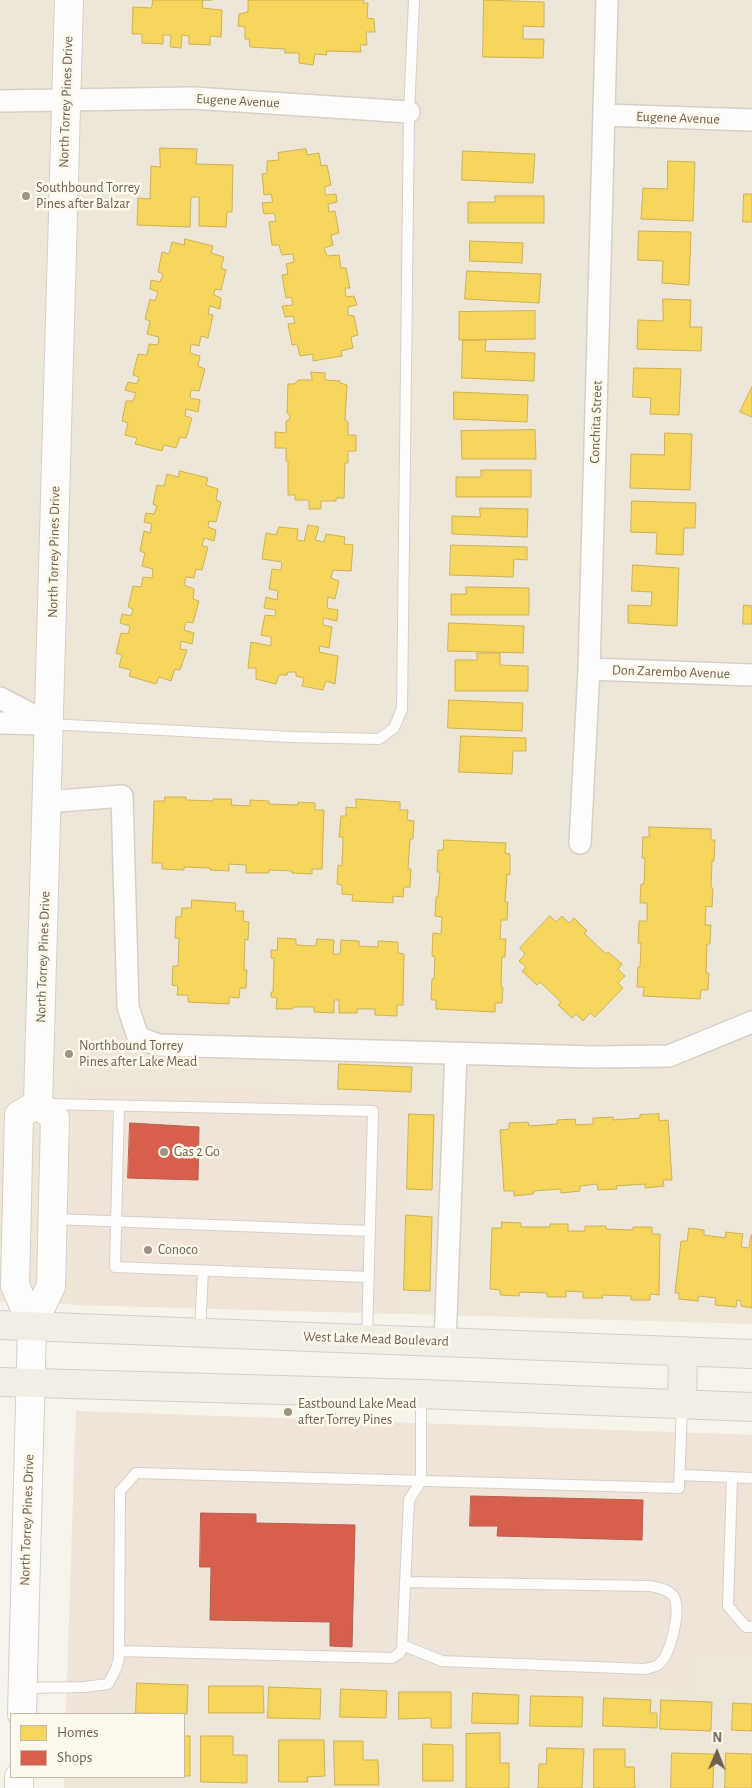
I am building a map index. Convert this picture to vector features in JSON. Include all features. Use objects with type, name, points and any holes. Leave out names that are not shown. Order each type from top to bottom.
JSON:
[{"type":"main road","name":"North Torrey Pines Drive","points":[[38,1104],[69,0]]},
{"type":"main road","name":"North Torrey Pines Drive","points":[[22,1701],[32,1326],[15,1285],[14,1144],[19,1115],[38,1104]]},
{"type":"main road","name":"North Torrey Pines Drive","points":[[32,1326],[51,1286],[53,1219],[55,1118],[38,1104]]},
{"type":"main road","name":"West Lake Mead Boulevard","points":[[0,1325],[752,1354]]},
{"type":"main road","points":[[682,1404],[683,1351]]},
{"type":"main road","points":[[0,1382],[421,1394],[752,1407]]},
{"type":"street","name":"Conchita Street","points":[[580,843],[589,669],[608,0]]},
{"type":"street","name":"Eugene Avenue","points":[[0,101],[193,98],[409,112]]},
{"type":"street","name":"Eugene Avenue","points":[[604,115],[752,120]]},
{"type":"street","name":"Don Zarembo Avenue","points":[[589,669],[752,675]]},
{"type":"street","points":[[0,698],[50,724]]},
{"type":"street","points":[[0,723],[50,724]]},
{"type":"street","points":[[47,802],[122,796],[128,1007],[138,1036],[158,1045],[593,1057],[669,1056],[752,1022]]},
{"type":"street","points":[[446,1342],[456,1053]]},
{"type":"lane","points":[[50,724],[291,737],[379,739],[394,728],[402,709],[409,112],[414,0]]},
{"type":"lane","points":[[38,1104],[373,1111],[367,1339]]},
{"type":"lane","points":[[119,1106],[115,1267],[368,1277]]},
{"type":"lane","points":[[53,1219],[370,1231]]},
{"type":"lane","points":[[200,1333],[203,1271]]},
{"type":"lane","points":[[119,1651],[392,1658],[400,1653],[402,1645],[409,1500],[421,1481],[421,1394]]},
{"type":"lane","points":[[22,1701],[84,1687],[108,1684],[116,1668],[119,1658],[120,1491],[136,1473],[679,1488],[681,1475],[682,1404]]},
{"type":"lane","points":[[681,1475],[752,1478]]},
{"type":"lane","points":[[732,1478],[728,1606],[746,1627],[752,1627]]},
{"type":"lane","points":[[402,1645],[442,1661],[645,1669],[659,1664],[668,1652],[676,1616],[674,1597],[666,1590],[650,1586],[405,1582]]},
{"type":"shaded area","points":[[0,0],[752,0],[752,1324],[0,1302]]},
{"type":"shaded area","points":[[73,1087],[406,1101],[399,1314],[72,1305]]},
{"type":"shaded area","points":[[76,1411],[752,1435],[752,1788],[64,1788],[64,1778],[185,1778],[185,1713],[66,1713]]},
{"type":"shaded area","points":[[76,1411],[752,1435],[752,1654],[691,1654],[690,1689],[139,1672],[135,1693],[116,1713],[66,1713]]},
{"type":"building: Homes","points":[[153,0],[203,0],[202,8],[222,10],[221,37],[210,36],[210,45],[189,44],[189,36],[182,35],[181,48],[170,47],[171,35],[163,35],[163,44],[142,43],[142,34],[132,34],[133,7],[151,8]]},
{"type":"building: Homes","points":[[364,0],[363,3],[368,3],[367,18],[374,19],[375,32],[366,32],[367,45],[360,45],[361,52],[326,51],[327,55],[315,54],[313,65],[299,63],[299,53],[285,53],[285,49],[250,47],[249,39],[245,39],[245,27],[238,26],[239,14],[248,12],[248,1]]},
{"type":"building: Homes","points":[[484,0],[544,2],[544,27],[523,26],[523,39],[544,39],[543,58],[483,57]]},
{"type":"building: Homes","points":[[160,148],[197,149],[196,164],[233,165],[232,212],[227,212],[226,227],[199,226],[199,197],[191,197],[190,227],[137,225],[138,198],[150,199],[151,166],[160,167]]},
{"type":"building: Homes","points":[[306,149],[307,155],[319,153],[321,166],[327,165],[331,185],[325,187],[325,195],[336,194],[337,202],[328,204],[329,212],[335,211],[339,233],[331,235],[333,245],[324,248],[327,256],[339,255],[341,268],[346,268],[350,288],[345,288],[346,297],[354,296],[357,305],[348,307],[348,315],[354,316],[358,335],[351,337],[353,348],[341,351],[342,356],[313,361],[313,354],[300,356],[297,344],[292,345],[288,324],[295,323],[293,316],[285,317],[282,306],[293,305],[291,297],[286,298],[282,275],[288,274],[286,264],[294,262],[293,254],[282,255],[279,245],[272,245],[269,222],[276,221],[274,213],[264,214],[262,203],[273,202],[271,194],[264,195],[262,174],[267,173],[267,161],[279,160],[278,153]]},
{"type":"building: Homes","points":[[463,151],[535,154],[533,183],[462,180]]},
{"type":"building: Homes","points":[[668,161],[695,162],[693,221],[641,219],[643,188],[667,189]]},
{"type":"building: Homes","points":[[744,194],[752,194],[752,222],[743,222]]},
{"type":"building: Homes","points":[[495,196],[544,196],[544,223],[468,223],[468,202],[495,202]]},
{"type":"building: Homes","points":[[639,231],[691,232],[689,285],[662,283],[663,261],[638,260]]},
{"type":"building: Homes","points":[[185,239],[213,246],[211,253],[224,257],[221,268],[226,270],[221,290],[215,289],[214,295],[221,298],[220,309],[210,306],[208,314],[213,315],[208,338],[201,336],[199,346],[191,344],[190,353],[200,356],[198,366],[205,369],[199,391],[191,390],[190,398],[200,400],[198,412],[186,409],[185,416],[192,418],[186,438],[180,437],[176,448],[164,445],[162,451],[135,444],[137,438],[125,435],[128,423],[122,421],[126,401],[133,401],[136,393],[125,390],[128,382],[137,384],[139,377],[133,375],[138,354],[147,355],[149,344],[158,345],[159,337],[147,334],[150,321],[145,319],[150,299],[155,301],[158,292],[150,289],[151,280],[160,282],[163,274],[158,272],[162,252],[169,254],[172,242],[184,245]]},
{"type":"building: Homes","points":[[470,241],[523,243],[522,263],[470,261]]},
{"type":"building: Homes","points":[[467,271],[541,274],[539,303],[465,299]]},
{"type":"building: Homes","points":[[663,299],[691,300],[690,327],[702,327],[701,351],[637,349],[638,320],[663,321]]},
{"type":"building: Homes","points":[[535,311],[535,339],[459,340],[459,312]]},
{"type":"building: Homes","points":[[463,340],[486,340],[485,351],[535,353],[534,381],[462,378]]},
{"type":"building: Homes","points":[[634,368],[681,369],[679,415],[650,414],[651,398],[633,397]]},
{"type":"building: Homes","points":[[311,372],[325,373],[325,380],[340,381],[340,383],[347,385],[345,420],[348,422],[348,435],[356,435],[356,451],[348,451],[348,463],[345,463],[344,498],[336,498],[336,501],[321,501],[321,509],[309,509],[309,500],[295,500],[295,495],[288,495],[286,448],[275,448],[275,432],[286,433],[286,421],[289,420],[290,415],[287,413],[288,384],[295,384],[298,380],[312,380]]},
{"type":"building: Homes","points":[[752,387],[752,417],[740,412]]},
{"type":"building: Homes","points":[[454,392],[528,395],[527,422],[454,419]]},
{"type":"building: Homes","points":[[535,430],[536,459],[462,459],[461,431]]},
{"type":"building: Homes","points":[[665,433],[692,434],[690,490],[630,488],[631,454],[664,455]]},
{"type":"building: Homes","points":[[481,470],[531,470],[531,497],[456,497],[456,477],[481,477]]},
{"type":"building: Homes","points":[[180,471],[208,478],[206,485],[218,489],[216,500],[221,502],[216,522],[209,521],[208,527],[216,530],[214,541],[204,538],[202,546],[208,547],[202,570],[196,569],[194,578],[186,577],[184,585],[194,589],[193,599],[199,601],[193,623],[186,622],[184,630],[194,633],[192,644],[181,641],[180,649],[187,650],[180,670],[175,669],[171,681],[159,677],[156,684],[129,676],[131,670],[119,667],[122,655],[116,653],[121,633],[128,634],[130,626],[120,623],[122,614],[131,616],[133,609],[128,607],[133,586],[141,587],[143,577],[152,578],[153,569],[142,566],[145,553],[140,551],[144,531],[150,533],[152,524],[144,522],[146,513],[154,514],[157,506],[153,504],[157,485],[164,486],[167,474],[178,477]]},
{"type":"building: Homes","points":[[632,501],[696,503],[695,528],[684,528],[683,555],[656,554],[657,533],[631,532]]},
{"type":"building: Homes","points":[[480,508],[528,509],[527,537],[452,534],[452,516],[480,517]]},
{"type":"building: Homes","points":[[308,525],[319,527],[315,540],[324,542],[326,534],[345,537],[344,544],[353,545],[351,571],[333,570],[331,578],[339,581],[335,599],[328,597],[327,608],[338,610],[337,621],[323,618],[323,625],[332,627],[329,648],[320,646],[319,652],[338,656],[335,684],[326,681],[323,690],[302,686],[304,678],[296,676],[296,672],[279,675],[276,684],[256,679],[256,668],[248,668],[251,642],[271,646],[271,637],[261,635],[265,615],[275,616],[276,610],[264,608],[266,597],[277,600],[278,591],[269,589],[272,569],[281,570],[282,562],[262,559],[266,533],[276,535],[279,527],[298,529],[297,540],[304,541]]},
{"type":"building: Homes","points":[[451,545],[527,547],[527,560],[514,559],[513,577],[450,575]]},
{"type":"building: Homes","points":[[633,565],[679,568],[677,626],[628,623],[628,605],[651,606],[652,592],[632,591]]},
{"type":"building: Homes","points":[[466,587],[529,588],[529,615],[451,615],[451,594],[466,594]]},
{"type":"building: Homes","points":[[744,605],[752,606],[752,624],[743,624]]},
{"type":"building: Homes","points":[[449,623],[524,626],[523,653],[448,651]]},
{"type":"building: Homes","points":[[477,653],[500,653],[500,665],[528,666],[528,691],[455,691],[455,660],[477,660]]},
{"type":"building: Homes","points":[[449,700],[523,703],[522,731],[448,728]]},
{"type":"building: Homes","points":[[461,736],[526,738],[526,751],[513,751],[512,774],[459,772]]},
{"type":"building: Homes","points":[[165,797],[186,797],[186,800],[213,801],[213,799],[232,799],[231,805],[250,806],[250,800],[269,801],[269,804],[298,805],[298,802],[315,803],[315,810],[324,810],[322,869],[312,869],[312,874],[269,870],[269,873],[246,873],[246,865],[229,864],[229,871],[184,867],[184,870],[162,869],[162,863],[152,863],[154,801],[164,801]]},
{"type":"building: Homes","points":[[356,799],[400,802],[400,810],[408,810],[407,820],[414,821],[413,839],[410,839],[408,869],[411,869],[410,887],[404,887],[403,897],[393,896],[393,903],[352,901],[353,895],[342,894],[342,885],[337,884],[338,865],[342,866],[343,837],[339,837],[341,816],[346,816],[346,807],[356,808]]},
{"type":"building: Homes","points":[[649,827],[711,829],[711,840],[715,840],[714,861],[712,861],[712,907],[706,906],[705,925],[711,925],[710,944],[707,944],[706,973],[709,973],[708,990],[701,990],[700,999],[643,996],[644,987],[637,987],[641,943],[638,943],[639,921],[647,921],[647,903],[640,903],[641,884],[644,884],[645,858],[642,858],[643,837],[649,837]]},
{"type":"building: Homes","points":[[444,840],[506,843],[505,853],[510,854],[510,875],[507,874],[505,902],[508,902],[507,920],[501,920],[500,939],[506,939],[505,957],[502,957],[502,1003],[495,1003],[495,1012],[436,1009],[436,1000],[431,1000],[435,957],[432,956],[433,933],[441,934],[442,917],[435,916],[440,872],[437,872],[438,850],[443,850]]},
{"type":"building: Homes","points":[[192,900],[236,903],[235,911],[244,911],[243,921],[249,922],[248,940],[245,939],[244,970],[247,970],[246,988],[240,988],[239,998],[229,997],[229,1004],[188,1002],[188,995],[177,995],[178,986],[172,985],[173,966],[178,966],[179,938],[175,938],[176,917],[181,917],[182,908],[191,908]]},
{"type":"building: Homes","points":[[550,916],[556,922],[562,916],[569,923],[574,918],[587,931],[584,933],[606,954],[608,952],[622,964],[618,969],[625,976],[618,983],[623,988],[595,1017],[590,1013],[583,1021],[576,1014],[572,1018],[558,1005],[561,1002],[540,982],[537,985],[522,971],[526,967],[519,961],[525,954],[520,948]]},
{"type":"building: Homes","points":[[278,938],[296,939],[296,945],[316,946],[317,939],[334,940],[333,954],[340,954],[341,940],[359,941],[359,946],[378,947],[378,941],[398,942],[398,953],[404,954],[403,1005],[397,1005],[397,1016],[375,1015],[375,1009],[357,1009],[357,1013],[339,1013],[339,1000],[334,1000],[334,1013],[314,1012],[314,1007],[276,1009],[277,998],[271,997],[271,992],[273,992],[274,958],[271,958],[271,950],[277,950]]},
{"type":"building: Homes","points":[[339,1064],[412,1067],[411,1092],[338,1089]]},
{"type":"building: Homes","points":[[409,1114],[434,1115],[432,1190],[407,1189]]},
{"type":"building: Homes","points":[[659,1114],[659,1121],[668,1120],[672,1180],[663,1180],[664,1186],[645,1188],[645,1184],[616,1186],[617,1189],[598,1190],[597,1184],[580,1186],[580,1191],[561,1193],[561,1189],[534,1191],[533,1194],[514,1196],[514,1191],[504,1191],[500,1130],[509,1129],[509,1123],[528,1122],[529,1126],[557,1124],[557,1120],[575,1119],[576,1125],[593,1124],[593,1118],[613,1117],[613,1120],[640,1118],[640,1115]]},
{"type":"building: Homes","points":[[406,1215],[432,1217],[430,1291],[404,1290]]},
{"type":"building: Homes","points":[[502,1222],[521,1223],[521,1227],[550,1227],[550,1224],[568,1224],[568,1231],[585,1231],[585,1226],[606,1226],[606,1229],[633,1230],[633,1227],[652,1227],[652,1234],[660,1234],[659,1295],[650,1294],[650,1300],[631,1300],[631,1296],[602,1295],[603,1298],[583,1298],[583,1292],[566,1291],[566,1297],[547,1297],[547,1293],[520,1292],[519,1296],[500,1295],[500,1290],[490,1289],[492,1228],[501,1228]]},
{"type":"building: Homes","points":[[689,1228],[704,1230],[704,1235],[725,1238],[726,1232],[743,1234],[741,1247],[749,1248],[752,1235],[752,1308],[741,1306],[741,1301],[737,1300],[736,1307],[715,1305],[716,1298],[699,1296],[698,1301],[679,1299],[679,1293],[675,1293],[681,1241],[687,1241]]},
{"type":"building: Homes","points":[[137,1683],[188,1685],[187,1714],[136,1713]]},
{"type":"building: Homes","points":[[209,1686],[263,1686],[264,1713],[209,1713]]},
{"type":"building: Homes","points":[[269,1687],[321,1689],[320,1719],[268,1718]]},
{"type":"building: Homes","points":[[341,1689],[387,1691],[386,1718],[340,1717]]},
{"type":"building: Homes","points":[[399,1692],[451,1692],[451,1728],[431,1728],[431,1718],[399,1719]]},
{"type":"building: Homes","points":[[473,1693],[519,1695],[518,1724],[472,1723]]},
{"type":"building: Homes","points":[[531,1696],[583,1697],[582,1727],[530,1726]]},
{"type":"building: Homes","points":[[604,1698],[651,1700],[650,1713],[657,1713],[657,1728],[603,1726]]},
{"type":"building: Homes","points":[[661,1700],[712,1702],[711,1731],[660,1729]]},
{"type":"building: Homes","points":[[733,1703],[752,1704],[752,1731],[732,1730]]},
{"type":"building: Homes","points":[[500,1733],[500,1763],[509,1763],[509,1788],[466,1788],[466,1734]]},
{"type":"building: Homes","points":[[185,1736],[190,1736],[190,1776],[185,1776]]},
{"type":"building: Homes","points":[[201,1736],[233,1736],[233,1755],[247,1755],[247,1783],[201,1782]]},
{"type":"building: Homes","points":[[279,1740],[324,1740],[325,1776],[307,1777],[308,1782],[279,1782]]},
{"type":"building: Homes","points":[[334,1741],[363,1741],[363,1760],[378,1760],[379,1785],[335,1785]]},
{"type":"building: Homes","points":[[423,1744],[453,1745],[453,1781],[423,1781]]},
{"type":"building: Homes","points":[[547,1748],[584,1749],[582,1788],[538,1788],[539,1764],[546,1764]]},
{"type":"building: Homes","points":[[594,1749],[625,1749],[625,1767],[634,1767],[635,1788],[594,1788]]},
{"type":"building: Homes","points":[[672,1753],[714,1754],[713,1788],[671,1788]]},
{"type":"building: Homes","points":[[726,1753],[752,1754],[752,1788],[725,1788]]},
{"type":"building: Shops","name":"Gas 2 Go","points":[[130,1123],[199,1127],[198,1180],[128,1178]]},
{"type":"building: Shops","points":[[471,1496],[643,1500],[642,1540],[497,1536],[498,1526],[470,1526]]},
{"type":"building: Shops","points":[[201,1513],[256,1514],[256,1523],[355,1525],[352,1647],[330,1646],[330,1622],[210,1620],[211,1567],[200,1567]]},
{"type":"place","name":"Southbound Torrey Pines after Balzar","points":[[26,196]]},
{"type":"place","name":"Northbound Torrey Pines after Lake Mead","points":[[69,1054]]},
{"type":"place","name":"Gas 2 Go","points":[[164,1152]]},
{"type":"place","name":"Conoco","points":[[148,1250]]},
{"type":"place","name":"Eastbound Lake Mead after Torrey Pines","points":[[288,1412]]}]
